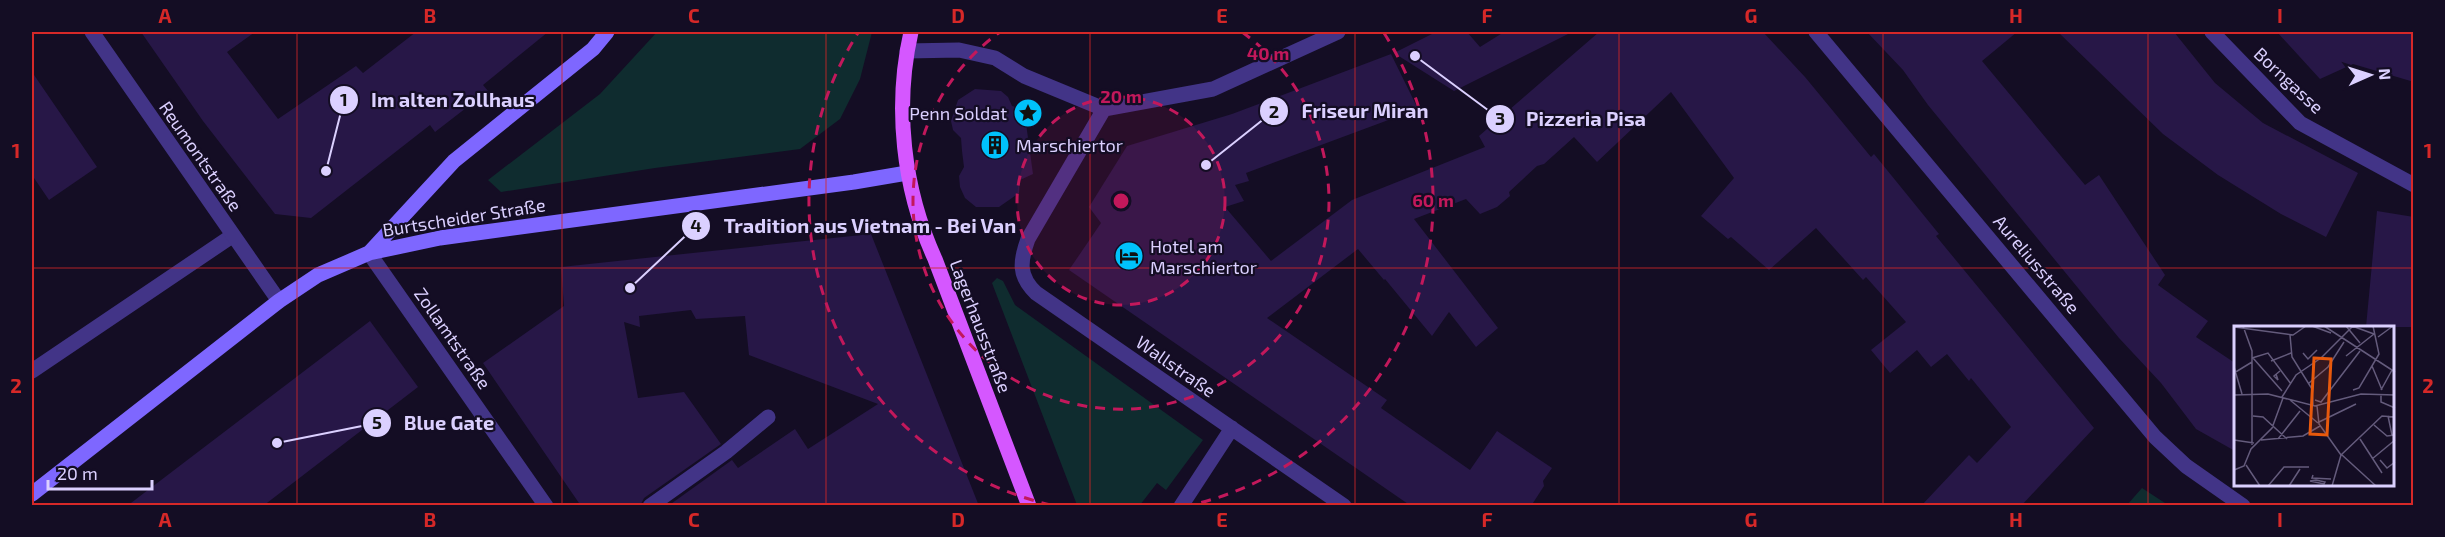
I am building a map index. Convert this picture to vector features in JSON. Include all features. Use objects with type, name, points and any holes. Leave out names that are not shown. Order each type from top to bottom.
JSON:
[{"type":"main road","points":[[369,252],[454,161],[593,49],[608,32]]},
{"type":"main road","name":"Lagerhausstraße","points":[[911,32],[907,51],[903,122],[907,172],[922,230],[1029,506]]},
{"type":"main road","name":"Burtscheider Straße","points":[[32,494],[279,301],[318,275],[369,252],[440,238],[854,182],[907,172]]},
{"type":"street","name":"Reumontstraße","points":[[92,32],[279,301]]},
{"type":"street","points":[[907,51],[959,50],[994,58],[1024,76],[1104,109],[1213,89],[1338,32]]},
{"type":"street","name":"Aureliusstraße","points":[[1816,32],[2155,437],[2186,466],[2243,506]]},
{"type":"street","name":"Borngasse","points":[[2212,32],[2301,123],[2414,185]]},
{"type":"street","name":"Wallstraße","points":[[1104,109],[1028,238],[1022,261],[1023,275],[1027,284],[1036,293],[1344,506]]},
{"type":"street","points":[[32,371],[232,236]]},
{"type":"street","name":"Zollamtstraße","points":[[369,252],[546,506]]},
{"type":"street","points":[[650,506],[726,452],[768,417]]},
{"type":"street","points":[[1182,506],[1232,428]]},
{"type":"green space","points":[[657,32],[872,32],[860,79],[840,119],[800,149],[655,168],[501,192],[488,180],[600,94]]},
{"type":"green space","points":[[997,278],[1003,281],[1015,305],[1203,440],[1166,490],[1157,483],[1140,505],[1077,505],[992,283]]},
{"type":"green space","points":[[2142,488],[2168,505],[2127,505]]},
{"type":"building","points":[[141,32],[255,32],[227,52],[278,119],[356,66],[363,73],[416,32],[548,32],[483,85],[488,91],[435,132],[430,125],[311,218],[275,214],[203,121]]},
{"type":"building","points":[[1436,32],[1467,32],[1480,47],[1504,32],[1572,32],[1454,91],[1394,53]]},
{"type":"building","points":[[1599,32],[1763,32],[1805,77],[1871,157],[1874,154],[1939,234],[1936,236],[2094,428],[2021,506],[1921,506],[1969,455],[1977,463],[2011,427],[1971,378],[1969,381],[1947,354],[1931,367],[1917,350],[1890,373],[1871,350],[1906,322],[1866,277],[1863,280],[1816,228],[1769,270],[1731,237],[1728,239],[1701,216],[1734,178],[1671,92],[1597,162],[1574,137],[1544,164],[1537,166],[1509,192],[1510,196],[1497,207],[1480,214],[1466,199],[1414,219],[1498,328],[1476,347],[1449,312],[1432,336],[1358,249],[1267,318],[1387,400],[1381,408],[1470,470],[1497,431],[1552,468],[1531,506],[1411,506],[1069,270],[1101,223],[1089,207],[1127,146],[1232,114],[1391,54],[1418,109],[1246,173],[1249,181],[1235,185],[1244,201],[1225,207],[1271,261],[1352,200],[1485,147],[1479,136]]},
{"type":"building","points":[[1867,32],[2017,32],[1982,61],[2085,185],[2099,175],[2165,275],[2158,285],[2208,321],[2196,337],[2234,362],[2234,450],[2196,429],[2161,383],[2119,338],[1928,105],[1903,70]]},
{"type":"building","points":[[2058,32],[2174,32],[2215,83],[2263,123],[2358,173],[2326,237],[2281,214],[2218,175],[2163,134]]},
{"type":"building","points":[[2277,32],[2414,32],[2414,82],[2353,64],[2320,79]]},
{"type":"building","points":[[32,72],[97,167],[49,200],[32,175]]},
{"type":"building","name":"Marschiertor","points":[[975,89],[1001,91],[1008,97],[1012,106],[1024,109],[1033,174],[1020,180],[1019,193],[999,207],[976,207],[965,198],[960,187],[959,176],[964,167],[961,138],[953,130],[951,121],[958,100]]},
{"type":"building","points":[[2377,211],[2414,217],[2414,327],[2366,326]]},
{"type":"building","points":[[871,234],[979,506],[668,506],[732,460],[738,468],[795,429],[808,449],[878,404],[749,355],[745,316],[696,319],[691,310],[639,316],[640,327],[624,322],[638,398],[684,392],[721,444],[644,498],[640,506],[581,506],[483,363],[564,306],[561,267]]},
{"type":"building","points":[[370,321],[418,387],[263,506],[127,506]]},
{"type":"place","name":"Pizzeria Pisa","points":[[1415,56]]},
{"type":"place","name":"Penn Soldat","points":[[1028,113]]},
{"type":"place","name":"Marschiertor","points":[[995,145]]},
{"type":"place","name":"Friseur Miran","points":[[1206,165]]},
{"type":"place","name":"Im alten Zollhaus","points":[[326,171]]},
{"type":"place","name":"Hotel am Marschiertor","points":[[1129,256]]},
{"type":"place","name":"Tradition aus Vietnam - Bei Van","points":[[630,288]]},
{"type":"place","name":"Blue Gate","points":[[277,443]]}]
